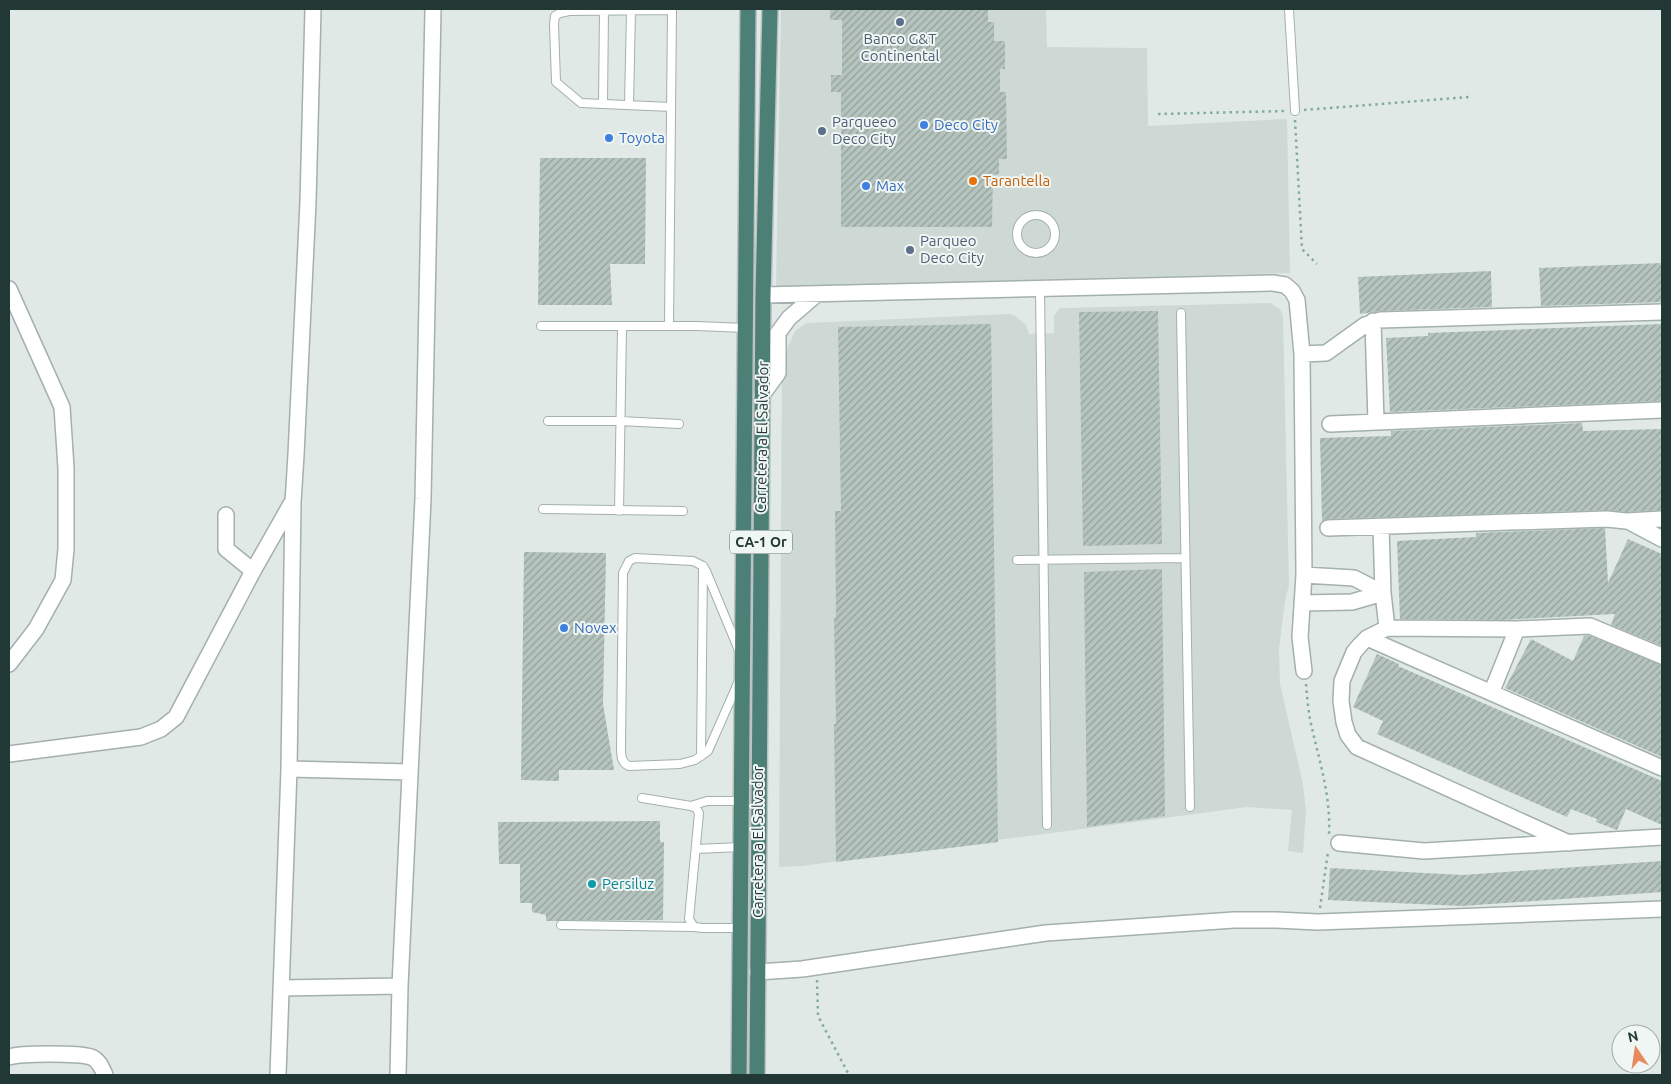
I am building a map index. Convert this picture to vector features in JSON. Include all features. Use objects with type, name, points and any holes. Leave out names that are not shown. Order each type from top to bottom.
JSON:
[{"type":"highway","name":"Carretera a El Salvador","points":[[740,1075],[748,9]]},
{"type":"highway","name":"Carretera a El Salvador","points":[[757,1075],[763,295],[770,9]]},
{"type":"street","points":[[278,1075],[289,769],[293,502],[307,211],[313,9]]},
{"type":"street","points":[[398,1075],[400,986],[423,499],[432,9]]},
{"type":"street","points":[[763,295],[1040,290],[1273,283],[1285,285],[1292,291],[1297,300],[1302,354],[1304,575],[1300,637],[1304,671]]},
{"type":"street","points":[[9,288],[62,407],[66,468],[66,549],[63,580],[36,629],[9,664]]},
{"type":"street","points":[[762,395],[778,373],[778,333],[789,318],[817,294]]},
{"type":"street","points":[[1302,354],[1326,354],[1373,322],[1380,320],[1662,312]]},
{"type":"street","points":[[1373,322],[1376,422]]},
{"type":"street","points":[[1330,424],[1662,410]]},
{"type":"street","points":[[9,754],[141,737],[161,729],[176,716],[253,571],[293,502]]},
{"type":"street","points":[[226,515],[226,549],[253,571]]},
{"type":"street","points":[[1328,528],[1662,519]]},
{"type":"street","points":[[1626,521],[1662,539]]},
{"type":"street","points":[[1381,527],[1382,593],[1387,628]]},
{"type":"street","points":[[1304,575],[1354,578],[1382,593]]},
{"type":"street","points":[[1302,603],[1352,602],[1382,593]]},
{"type":"street","points":[[1570,843],[1357,748],[1348,735],[1344,722],[1341,690],[1342,681],[1354,652],[1367,638],[1387,628],[1516,630],[1590,626],[1662,656]]},
{"type":"street","points":[[1492,691],[1516,630]]},
{"type":"street","points":[[1367,638],[1492,691],[1662,768]]},
{"type":"street","points":[[289,769],[410,772]]},
{"type":"street","points":[[1332,843],[1424,851],[1662,837]]},
{"type":"street","points":[[757,972],[802,969],[1046,933],[1234,920],[1318,922],[1662,909]]},
{"type":"street","points":[[280,988],[400,986]]},
{"type":"street","points":[[9,1056],[33,1054],[93,1057],[100,1064],[105,1075]]},
{"type":"lane","points":[[669,326],[672,9],[568,11],[555,16],[556,82],[578,102],[671,107]]},
{"type":"lane","points":[[1289,9],[1295,111]]},
{"type":"lane","points":[[604,10],[604,104]]},
{"type":"lane","points":[[629,105],[631,10]]},
{"type":"lane","points":[[1040,215],[1054,226],[1055,239],[1048,249],[1043,252],[1031,253],[1020,246],[1016,233],[1018,226],[1027,217],[1040,215]]},
{"type":"lane","points":[[1040,290],[1048,825]]},
{"type":"lane","points":[[1181,313],[1190,807]]},
{"type":"lane","points":[[541,326],[745,328]]},
{"type":"lane","points":[[619,510],[622,327]]},
{"type":"lane","points":[[548,421],[620,421],[679,424]]},
{"type":"lane","points":[[543,508],[683,511]]},
{"type":"lane","points":[[742,657],[703,566],[693,561],[635,558],[628,561],[622,573],[621,747],[622,759],[625,764],[629,766],[680,764],[695,760],[708,751],[742,674]]},
{"type":"lane","points":[[1017,560],[1185,558]]},
{"type":"lane","points":[[701,756],[703,566]]},
{"type":"lane","points":[[642,798],[691,806],[696,808],[699,814],[689,919],[694,927]]},
{"type":"lane","points":[[691,806],[708,800],[742,801]]},
{"type":"lane","points":[[696,849],[741,847]]},
{"type":"lane","points":[[562,925],[741,928]]},
{"type":"path","points":[[1158,114],[1295,111],[1469,97]]},
{"type":"path","points":[[1295,111],[1302,249],[1317,264]]},
{"type":"path","points":[[1304,671],[1310,717],[1327,787],[1332,843],[1318,922]]},
{"type":"path","points":[[817,966],[818,1016],[850,1075]]},
{"type":"shaded area","name":"Deco City","points":[[781,9],[1046,9],[1047,47],[1147,48],[1148,126],[1287,119],[1290,273],[776,287]]},
{"type":"shaded area","points":[[1270,303],[1280,309],[1283,316],[1289,585],[1279,649],[1280,684],[1303,784],[1306,811],[1303,853],[1288,851],[1292,810],[1247,807],[802,866],[779,867],[782,353],[786,351],[795,331],[806,323],[1009,314],[1015,316],[1026,325],[1029,334],[1054,333],[1054,316],[1060,308]]},
{"type":"building","name":"Deco City","points":[[830,9],[988,10],[988,22],[994,22],[994,41],[1005,41],[1005,69],[1000,69],[1000,92],[1006,92],[1007,159],[999,159],[999,174],[993,175],[992,227],[841,227],[841,92],[831,92],[831,75],[842,75],[842,20],[830,20]]},
{"type":"building","points":[[540,158],[646,158],[645,264],[610,264],[612,305],[538,305]]},
{"type":"building","points":[[1662,263],[1662,302],[1541,306],[1539,268]]},
{"type":"building","points":[[1491,271],[1492,307],[1380,311],[1360,314],[1358,277]]},
{"type":"building","points":[[1158,311],[1162,544],[1083,546],[1079,312]]},
{"type":"building","points":[[991,324],[998,842],[836,862],[834,724],[836,724],[834,618],[836,618],[835,511],[841,511],[838,327]]},
{"type":"building","points":[[1662,324],[1662,401],[1390,412],[1386,338],[1428,336],[1428,333]]},
{"type":"building","points":[[1582,423],[1583,431],[1662,429],[1662,510],[1328,519],[1322,521],[1320,438],[1391,436],[1391,431]]},
{"type":"building","points":[[1605,528],[1608,583],[1628,539],[1662,554],[1662,646],[1611,625],[1615,614],[1502,620],[1400,619],[1397,541],[1476,537],[1476,533]]},
{"type":"building","name":"Novex","points":[[524,552],[606,553],[603,704],[614,770],[559,770],[559,781],[521,780]]},
{"type":"building","points":[[1162,569],[1165,816],[1087,827],[1084,572]]},
{"type":"building","points":[[1588,635],[1662,665],[1662,757],[1505,688],[1531,639],[1573,661],[1584,636]]},
{"type":"building","points":[[1377,654],[1399,664],[1398,666],[1662,781],[1662,825],[1626,809],[1617,830],[1596,822],[1597,819],[1571,809],[1567,817],[1377,734],[1383,721],[1353,707]]},
{"type":"building","name":"Persiluz","points":[[660,821],[660,842],[664,842],[663,920],[546,921],[546,915],[532,912],[532,903],[520,903],[520,864],[499,864],[498,822]]},
{"type":"building","points":[[1662,861],[1662,892],[1462,906],[1328,900],[1330,868],[1463,875]]},
{"type":"place","name":"Banco G&T Continental","points":[[900,22]]},
{"type":"place","name":"Deco City","points":[[924,125]]},
{"type":"place","name":"Parqueeo Deco City","points":[[822,131]]},
{"type":"place","name":"Toyota","points":[[609,138]]},
{"type":"place","name":"Tarantella","points":[[973,181]]},
{"type":"place","name":"Max","points":[[866,186]]},
{"type":"place","name":"Parqueo Deco City","points":[[910,250]]},
{"type":"place","name":"Novex","points":[[564,628]]},
{"type":"place","name":"Persiluz","points":[[592,884]]}]
